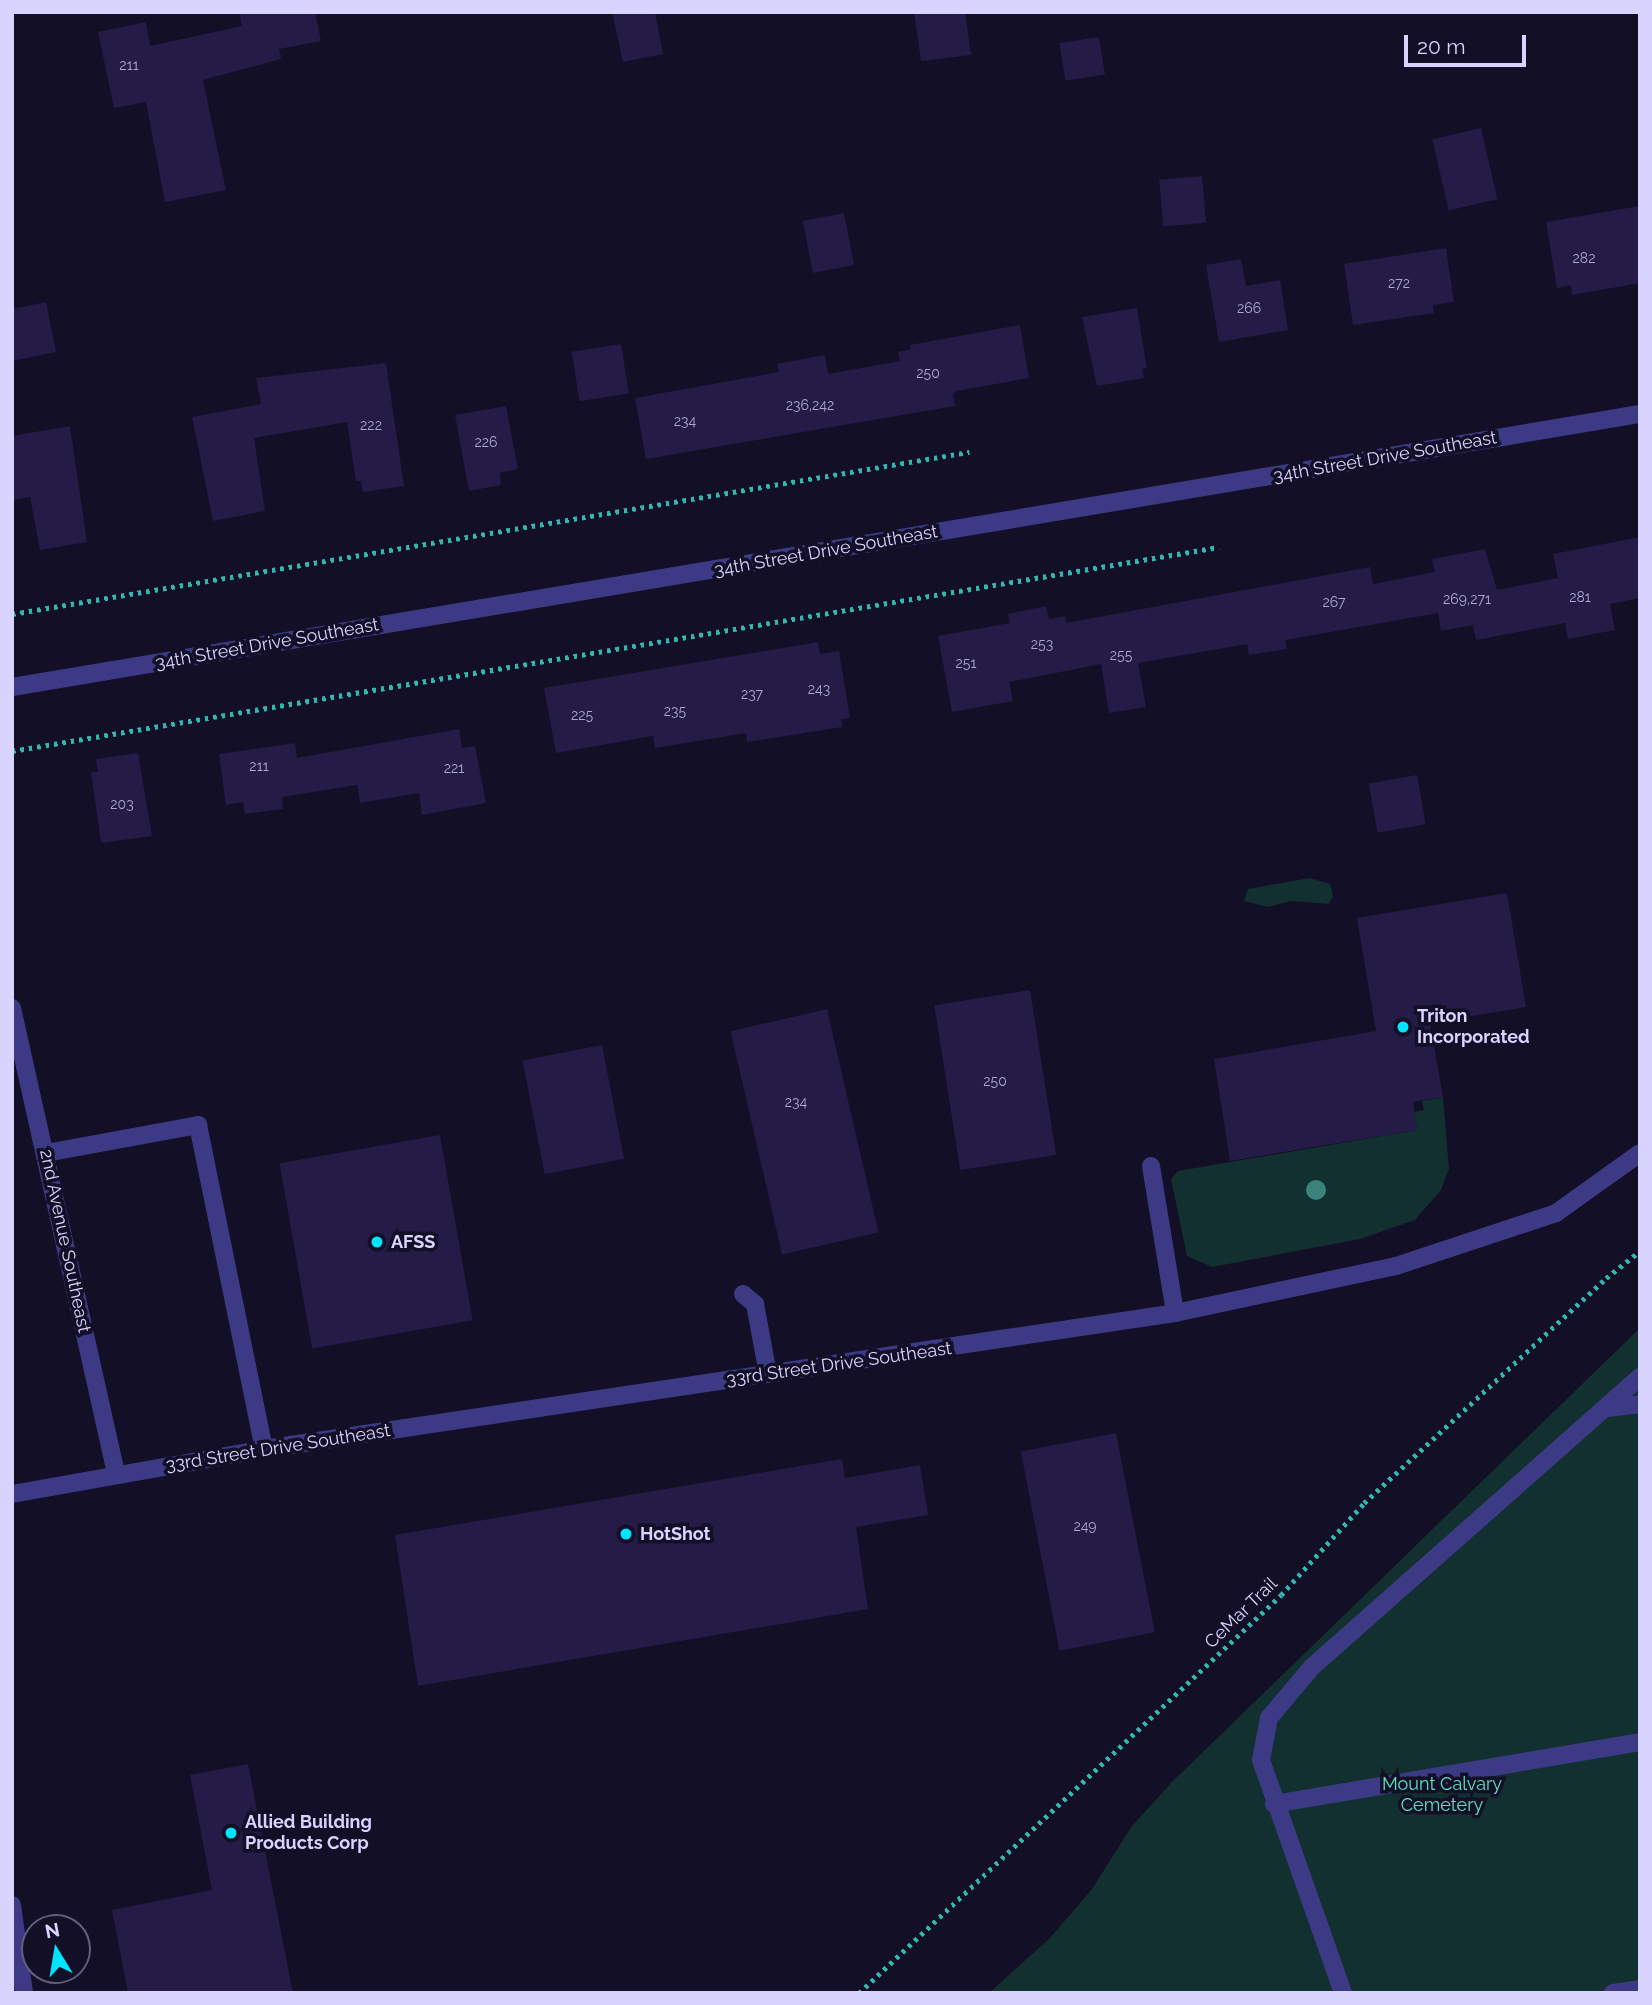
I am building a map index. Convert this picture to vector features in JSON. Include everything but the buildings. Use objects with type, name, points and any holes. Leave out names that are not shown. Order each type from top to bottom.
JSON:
[{"type":"street","name":"34th Street Drive Southeast","points":[[12,687],[1640,414]]},
{"type":"street","name":"2nd Avenue Southeast","points":[[12,1008],[116,1475]]},
{"type":"street","points":[[46,1153],[198,1125],[264,1448]]},
{"type":"street","name":"33rd Street Drive Southeast","points":[[12,1494],[264,1448],[1175,1313],[1396,1266],[1556,1213],[1640,1153]]},
{"type":"street","points":[[1151,1166],[1175,1313]]},
{"type":"street","points":[[743,1294],[755,1304],[768,1374]]},
{"type":"street","points":[[1343,1993],[1274,1804],[1261,1760],[1269,1718],[1312,1667],[1640,1377]]},
{"type":"street","points":[[1608,1408],[1640,1404]]},
{"type":"street","points":[[1274,1804],[1640,1742]]},
{"type":"street","points":[[12,1905],[24,1993]]},
{"type":"street","points":[[1613,1993],[1640,1989]]},
{"type":"path","points":[[12,614],[969,452]]},
{"type":"path","points":[[12,751],[1219,547]]},
{"type":"path","name":"CeMar Trail","points":[[859,1993],[1281,1595],[1364,1503],[1606,1278],[1640,1251]]},
{"type":"green space","points":[[1310,878],[1330,884],[1333,896],[1329,904],[1291,901],[1268,907],[1244,901],[1248,889]]},
{"type":"green space","points":[[1443,1097],[1449,1169],[1441,1190],[1415,1220],[1360,1239],[1212,1267],[1187,1256],[1171,1179],[1178,1171],[1417,1130],[1414,1112],[1424,1110],[1422,1101]]},
{"type":"green space","name":"Mount Calvary Cemetery","points":[[1640,1328],[1640,1993],[989,1993],[1050,1938],[1092,1889],[1132,1826],[1172,1782]]},
{"type":"place","name":"Triton Incorporated","points":[[1403,1027]]},
{"type":"place","name":"AFSS","points":[[377,1242]]},
{"type":"place","name":"HotShot","points":[[626,1534]]},
{"type":"place","name":"Allied Building Products Corp","points":[[231,1833]]}]
